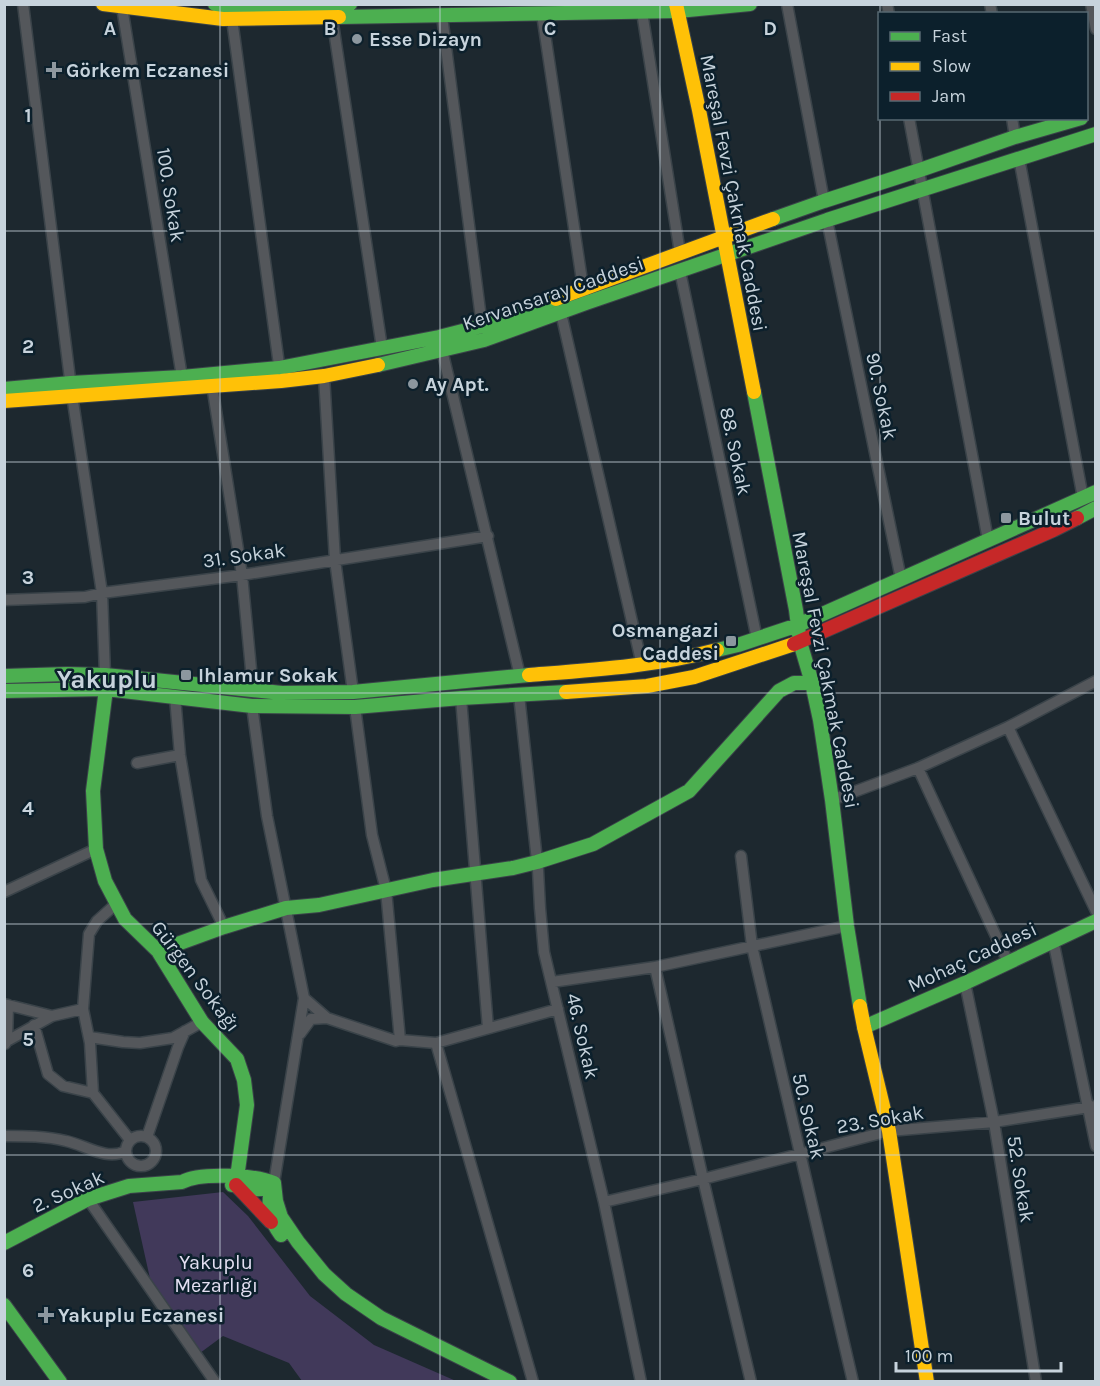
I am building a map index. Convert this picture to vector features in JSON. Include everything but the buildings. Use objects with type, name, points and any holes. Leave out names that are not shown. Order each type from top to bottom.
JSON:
[{"type":"main road","points":[[103,4],[215,9],[231,13],[328,9],[542,9],[642,12],[750,4]]},
{"type":"main road","points":[[328,9],[350,4]]},
{"type":"main road","name":"Mareşal Fevzi Çakmak Caddesi","points":[[677,8],[699,110],[800,642],[820,720],[847,926],[864,1027],[889,1131],[927,1382]]},
{"type":"main road","name":"Kervansaray Caddesi","points":[[4,389],[71,389],[280,374],[324,376],[441,343],[584,288],[824,201],[1015,137],[1074,120]]},
{"type":"main road","name":"Kervansaray Caddesi","points":[[181,382],[212,385],[280,374],[382,348],[484,340],[827,220],[1095,134]]},
{"type":"main road","name":"Kervansaray Caddesi","points":[[4,401],[71,389]]},
{"type":"main road","points":[[4,691],[105,682],[282,693],[352,692],[642,665],[688,658],[738,645],[798,625],[1089,495]]},
{"type":"main road","points":[[4,676],[67,674],[175,697],[252,706],[355,707],[647,686],[694,677],[800,642],[1095,510]]},
{"type":"main road","points":[[519,695],[520,676]]},
{"type":"main road","name":"Gürgen Sokağı","points":[[105,682],[93,791],[96,849],[105,881],[125,919],[158,951],[202,1022],[237,1059],[244,1080],[247,1105],[237,1181]]},
{"type":"main road","points":[[158,951],[286,908],[319,905],[433,880],[513,868],[593,844],[689,791],[779,691],[794,683],[812,682]]},
{"type":"main road","points":[[352,692],[355,707]]},
{"type":"main road","name":"Mohaç Caddesi","points":[[864,1027],[965,983],[1095,921]]},
{"type":"main road","points":[[129,1186],[182,1182],[189,1178],[237,1181],[263,1189],[270,1188],[274,1183]]},
{"type":"main road","points":[[237,1181],[323,1284],[351,1308],[371,1322],[495,1382]]},
{"type":"main road","points":[[273,1225],[268,1214],[268,1206],[274,1183]]},
{"type":"main road","points":[[274,1183],[281,1217],[318,1266],[346,1294],[381,1318],[510,1382]]},
{"type":"main road","name":"2. Sokak","points":[[4,1243],[88,1199],[129,1186]]},
{"type":"main road","points":[[4,1305],[60,1382]]},
{"type":"street","points":[[23,4],[71,389],[102,592],[105,682]]},
{"type":"street","points":[[787,4],[824,201]]},
{"type":"street","points":[[1091,4],[1095,29]]},
{"type":"street","name":"100. Sokak","points":[[122,6],[181,382]]},
{"type":"street","points":[[328,9],[382,348]]},
{"type":"street","points":[[542,9],[586,303]]},
{"type":"street","points":[[442,10],[482,326]]},
{"type":"street","points":[[642,12],[680,253]]},
{"type":"street","points":[[231,13],[280,374]]},
{"type":"street","points":[[909,120],[988,540]]},
{"type":"street","points":[[1012,120],[1015,137]]},
{"type":"street","points":[[1019,158],[1089,495]]},
{"type":"street","name":"90. Sokak","points":[[827,220],[901,579]]},
{"type":"street","name":"88. Sokak","points":[[680,271],[757,639]]},
{"type":"street","points":[[561,313],[642,665]]},
{"type":"street","points":[[441,343],[520,676]]},
{"type":"street","points":[[324,376],[335,560],[352,692]]},
{"type":"street","points":[[212,385],[242,574],[253,690]]},
{"type":"street","name":"31. Sokak","points":[[4,600],[85,597],[102,592],[242,574],[488,536]]},
{"type":"street","points":[[832,800],[918,768],[1008,727],[1095,681]]},
{"type":"street","name":"46. Sokak","points":[[519,695],[544,952],[604,1202],[640,1382]]},
{"type":"street","points":[[175,697],[180,754],[201,880],[224,927]]},
{"type":"street","points":[[460,698],[488,1028]]},
{"type":"street","points":[[252,706],[267,816],[304,998],[274,1183]]},
{"type":"street","points":[[355,707],[372,835],[386,890],[400,1040]]},
{"type":"street","points":[[1008,727],[1095,911]]},
{"type":"street","points":[[137,763],[180,754]]},
{"type":"street","points":[[918,768],[1008,962]]},
{"type":"street","points":[[4,892],[96,849]]},
{"type":"street","name":"50. Sokak","points":[[741,856],[752,946],[853,1382]]},
{"type":"street","points":[[4,1136],[29,1136],[67,1141],[99,1153],[119,1154],[128,1146],[138,1136],[147,1137],[156,1149],[154,1158],[143,1166],[134,1164],[128,1159],[128,1146],[93,1093],[89,1037],[83,1009],[88,934],[97,921],[117,903]]},
{"type":"street","points":[[552,982],[655,967],[847,926]]},
{"type":"street","points":[[1053,940],[1091,1107],[1095,1146]]},
{"type":"street","points":[[655,967],[751,1382]]},
{"type":"street","name":"52. Sokak","points":[[965,983],[994,1122],[1036,1382]]},
{"type":"street","points":[[304,998],[327,1018]]},
{"type":"street","points":[[6,1042],[6,1003],[51,1016]]},
{"type":"street","points":[[6,1042],[51,1016],[83,1009]]},
{"type":"street","points":[[298,1037],[311,1019],[327,1018],[396,1041],[436,1043],[558,1010]]},
{"type":"street","points":[[89,1037],[123,1042],[173,1038],[202,1022]]},
{"type":"street","points":[[34,1024],[48,1074],[63,1086],[93,1093]]},
{"type":"street","points":[[147,1137],[185,1032]]},
{"type":"street","points":[[436,1043],[533,1382]]},
{"type":"street","name":"23. Sokak","points":[[604,1202],[889,1131],[994,1122],[1091,1107]]},
{"type":"street","name":"2. Sokak","points":[[129,1186],[134,1164]]},
{"type":"street","points":[[88,1199],[215,1382]]},
{"type":"green space","name":"Yakuplu Mezarlığı","points":[[223,1192],[248,1216],[310,1296],[374,1345],[456,1381],[302,1381],[289,1363],[223,1336],[200,1353],[153,1292],[133,1202]]},
{"type":"traffic: fast","points":[[215,4],[223,7],[350,4]]},
{"type":"traffic: fast","points":[[339,17],[678,11],[750,4]]},
{"type":"traffic: fast","points":[[773,219],[1015,137],[1074,120]]},
{"type":"traffic: fast","points":[[378,365],[484,340],[827,220],[1096,134]]},
{"type":"traffic: fast","points":[[4,389],[279,368],[439,337],[482,326],[556,299]]},
{"type":"traffic: fast","points":[[754,392],[796,610],[800,642],[820,720],[860,1006]]},
{"type":"traffic: fast","points":[[717,650],[798,625],[1096,492]]},
{"type":"traffic: fast","points":[[1077,518],[1096,508]]},
{"type":"traffic: fast","points":[[4,676],[105,675],[282,693],[353,692],[529,675]]},
{"type":"traffic: fast","points":[[158,951],[286,908],[319,905],[433,880],[513,868],[593,844],[689,791],[779,691],[794,683],[812,683]]},
{"type":"traffic: fast","points":[[106,689],[93,791],[96,849],[105,881],[125,919],[158,951],[202,1022],[237,1059],[244,1080],[247,1105],[236,1185]]},
{"type":"traffic: fast","points":[[4,691],[106,689],[252,706],[355,707],[566,692]]},
{"type":"traffic: fast","points":[[864,1027],[965,983],[1096,921]]},
{"type":"traffic: fast","points":[[4,1243],[88,1199],[129,1186],[182,1182],[214,1176],[254,1178],[274,1183]]},
{"type":"traffic: fast","points":[[274,1183],[281,1217],[324,1274],[346,1294],[381,1318],[510,1382]]},
{"type":"traffic: fast","points":[[232,1185],[259,1189],[274,1183]]},
{"type":"traffic: fast","points":[[271,1191],[270,1214],[281,1235]]},
{"type":"traffic: fast","points":[[4,1305],[60,1382]]},
{"type":"traffic: slow","points":[[103,4],[223,19],[339,17]]},
{"type":"traffic: slow","points":[[676,4],[754,392]]},
{"type":"traffic: slow","points":[[556,299],[773,219]]},
{"type":"traffic: slow","points":[[4,401],[281,381],[324,376],[378,365]]},
{"type":"traffic: slow","points":[[566,692],[647,686],[694,677],[794,644]]},
{"type":"traffic: slow","points":[[529,675],[647,664],[717,650]]},
{"type":"traffic: slow","points":[[860,1006],[889,1131],[927,1382]]},
{"type":"traffic: jam","points":[[794,644],[1077,518]]},
{"type":"traffic: jam","points":[[236,1185],[271,1222]]},
{"type":"place","name":"Esse Dizayn","points":[[357,39]]},
{"type":"place","name":"Görkem Eczanesi","points":[[54,70]]},
{"type":"place","name":"Ay Apt.","points":[[413,384]]},
{"type":"place","name":"Bulut","points":[[1006,518]]},
{"type":"place","name":"Osmangazi Caddesi","points":[[731,641]]},
{"type":"place","name":"Ihlamur Sokak","points":[[186,675]]},
{"type":"place","name":"Yakuplu Eczanesi","points":[[46,1315]]},
{"type":"district","name":"Yakuplu","points":[[107,679]]}]
